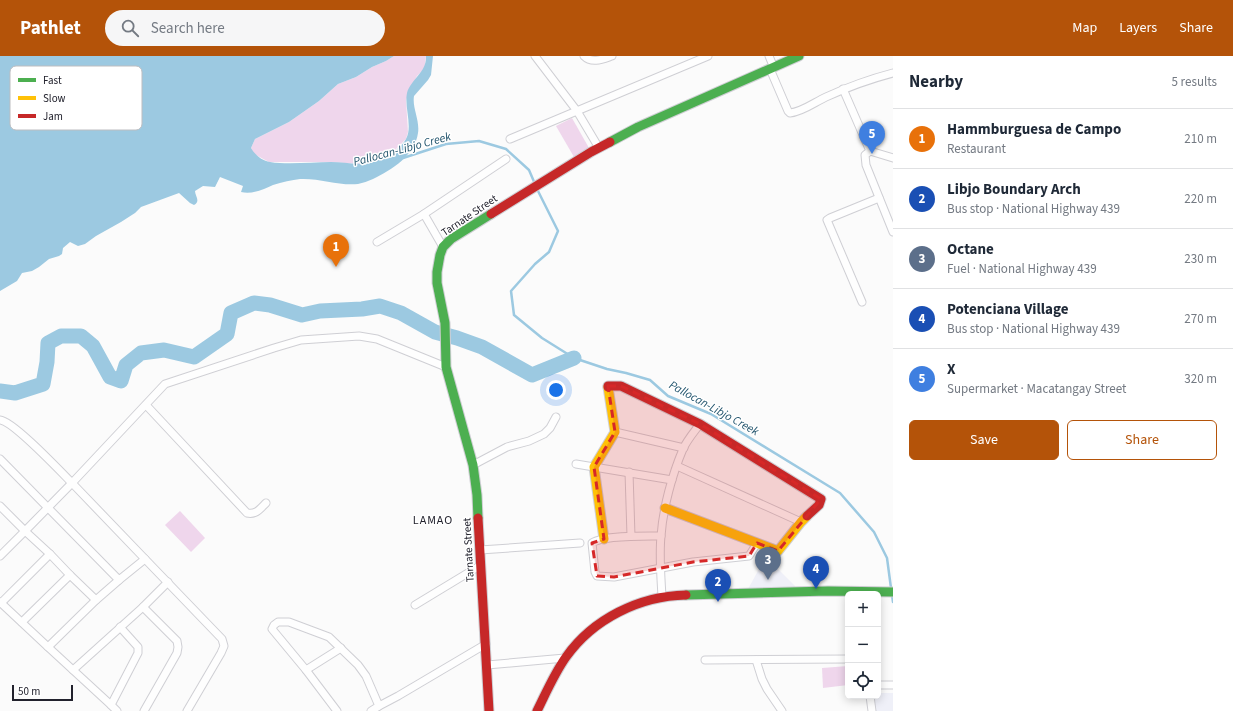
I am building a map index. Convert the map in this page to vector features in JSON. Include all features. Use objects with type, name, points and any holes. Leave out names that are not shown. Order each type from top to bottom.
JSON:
[{"type":"street","points":[[534,56],[577,111],[599,148]]},
{"type":"street","points":[[584,56],[595,61],[612,56]]},
{"type":"street","points":[[510,140],[708,56]]},
{"type":"street","points":[[769,56],[772,68],[790,113],[798,112],[843,89],[893,72]]},
{"type":"street","name":"Tarnate Street","points":[[489,711],[477,494],[473,465],[446,367],[445,323],[437,283],[438,265],[443,247],[451,239],[523,193],[638,127],[799,56]]},
{"type":"street","points":[[843,89],[870,151],[893,158]]},
{"type":"street","points":[[870,151],[864,158],[893,232]]},
{"type":"street","points":[[377,242],[424,214],[506,159]]},
{"type":"street","points":[[862,302],[827,220],[879,198]]},
{"type":"street","points":[[424,214],[443,247]]},
{"type":"street","points":[[0,555],[48,508],[165,384],[301,340],[359,336],[377,339],[446,367]]},
{"type":"street","points":[[604,539],[594,468],[615,432],[608,386],[621,386],[700,424],[821,499],[819,505],[801,522],[778,551],[665,508]]},
{"type":"street","points":[[146,405],[247,513],[256,513],[266,503]]},
{"type":"street","points":[[473,465],[508,447],[529,441],[544,434],[550,428],[556,417]]},
{"type":"street","points":[[0,420],[5,421],[24,436],[72,483],[222,639],[224,646],[222,653],[187,711]]},
{"type":"street","points":[[662,597],[660,536],[665,508],[672,480],[684,448],[700,424]]},
{"type":"street","points":[[615,432],[684,448]]},
{"type":"street","points":[[0,459],[119,580]]},
{"type":"street","points":[[576,464],[672,480]]},
{"type":"street","points":[[677,466],[801,522]]},
{"type":"street","points":[[629,472],[631,536]]},
{"type":"street","points":[[0,506],[96,600]]},
{"type":"street","points":[[660,536],[631,536],[597,540],[592,543],[595,572],[597,576],[614,577],[693,562],[749,556],[757,543]]},
{"type":"street","points":[[480,550],[580,543]]},
{"type":"street","points":[[50,554],[1,602],[117,711]]},
{"type":"street","points":[[48,647],[96,600],[145,559]]},
{"type":"street","points":[[415,605],[481,565]]},
{"type":"street","points":[[22,622],[70,575]]},
{"type":"street","points":[[73,670],[143,607],[168,582]]},
{"type":"street","points":[[537,711],[566,658],[575,647],[593,628],[610,616],[628,607],[662,597],[677,595],[743,592],[845,592]]},
{"type":"street","points":[[881,592],[893,592]]},
{"type":"street","points":[[143,607],[177,642],[178,647],[177,653],[144,711]]},
{"type":"street","points":[[337,711],[272,629],[278,622],[289,622],[329,637],[358,665],[366,676],[379,706]]},
{"type":"street","points":[[110,705],[138,653],[138,647],[120,627]]},
{"type":"street","points":[[371,711],[486,644]]},
{"type":"street","points":[[306,670],[341,648]]},
{"type":"street","points":[[487,665],[566,658]]},
{"type":"street","points":[[705,660],[845,659]]},
{"type":"street","points":[[756,660],[767,690],[782,711]]},
{"type":"street","points":[[881,685],[893,685]]},
{"type":"street","points":[[870,699],[872,711]]},
{"type":"highlighted area","points":[[608,386],[621,386],[700,424],[821,499],[778,551],[757,543],[749,556],[693,562],[614,577],[597,576],[592,543],[604,539],[594,467],[615,432]]},
{"type":"shaded area","points":[[394,56],[426,56],[425,66],[417,76],[406,100],[408,132],[406,139],[393,152],[378,161],[360,164],[330,162],[269,162],[254,154],[251,148],[255,139],[289,122],[319,101],[338,84],[356,77]]},
{"type":"shaded area","points":[[572,118],[589,148],[574,157],[556,126]]},
{"type":"shaded area","points":[[180,511],[205,538],[191,552],[165,525]]},
{"type":"shaded area","points":[[769,560],[795,586],[795,588],[748,589],[759,569]]},
{"type":"shaded area","points":[[845,666],[845,685],[823,688],[822,668]]},
{"type":"shaded area","points":[[881,693],[893,693],[893,711],[875,711],[875,699],[881,699]]},
{"type":"water","points":[[0,56],[394,56],[356,77],[338,84],[319,101],[289,122],[255,139],[251,148],[259,157],[270,162],[331,162],[359,164],[373,162],[384,158],[399,148],[406,139],[409,128],[406,98],[407,93],[424,67],[426,56],[433,56],[431,75],[414,96],[418,128],[416,141],[402,161],[380,175],[358,184],[344,184],[300,179],[280,183],[249,193],[241,192],[243,186],[220,177],[215,187],[203,186],[195,191],[197,202],[194,205],[179,193],[141,207],[135,213],[85,244],[78,246],[70,242],[63,248],[62,254],[49,259],[32,271],[22,273],[17,281],[0,291]]},
{"type":"waterway","name":"Pallocan-Libjo Creek","points":[[403,158],[446,144],[479,141],[506,149],[529,170],[535,184]]},
{"type":"waterway","name":"Pallocan-Libjo Creek","points":[[537,189],[558,231],[549,252],[535,264],[511,291],[514,315],[542,338],[574,358],[607,369],[650,380],[668,396],[711,414],[840,493],[874,532],[887,558],[891,588]]},
{"type":"waterway","points":[[0,391],[15,393],[43,384],[47,362],[48,343],[61,336],[81,336],[93,346],[110,377],[121,381],[126,365],[141,353],[164,350],[194,357],[227,334],[231,313],[254,303],[270,305],[302,315],[320,311],[362,309],[380,306],[401,313],[435,332],[482,347],[532,375],[574,358]]},
{"type":"waterway","name":"Pallocan-Libjo Creek","points":[[892,595],[893,602]]},
{"type":"traffic: fast","points":[[610,142],[638,127],[799,56]]},
{"type":"traffic: fast","points":[[478,518],[473,465],[446,367],[445,323],[437,283],[437,272],[443,247],[451,239],[491,214]]},
{"type":"traffic: fast","points":[[686,595],[828,591],[893,592]]},
{"type":"traffic: slow","points":[[604,539],[594,467],[615,432],[608,387]]},
{"type":"traffic: slow","points":[[665,508],[778,551],[807,516]]},
{"type":"traffic: jam","points":[[491,214],[591,152],[610,142]]},
{"type":"traffic: jam","points":[[608,387],[621,386],[700,424],[821,499],[819,505],[807,516]]},
{"type":"traffic: jam","points":[[478,518],[489,711]]},
{"type":"traffic: jam","points":[[537,711],[562,663],[577,643],[590,631],[618,612],[634,605],[668,596],[686,595]]},
{"type":"place","name":"X","points":[[872,154]]},
{"type":"place","name":"Hammburguesa de Campo","points":[[336,267]]},
{"type":"place","name":"Octane","points":[[768,580]]},
{"type":"place","name":"Potenciana Village","points":[[816,589]]},
{"type":"place","name":"Libjo Boundary Arch","points":[[718,602]]},
{"type":"district","name":"LAMAO","points":[[433,520]]}]
